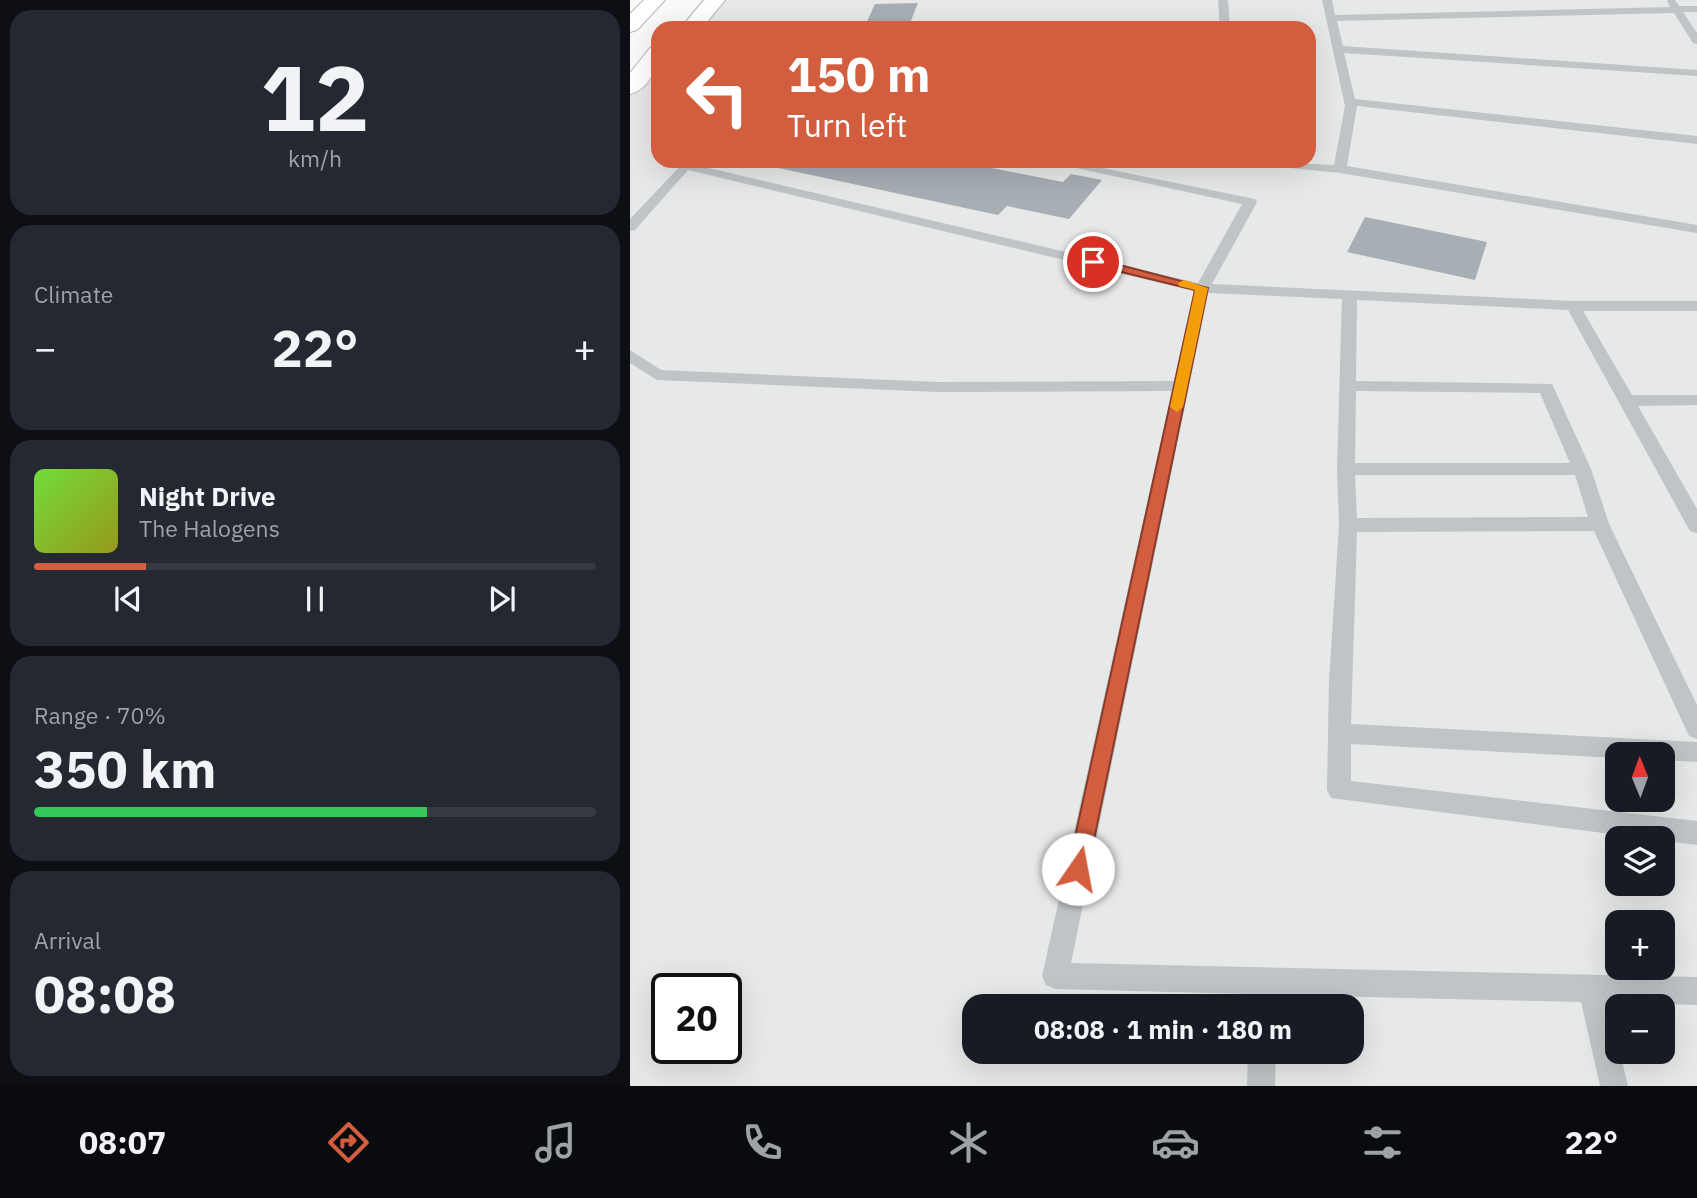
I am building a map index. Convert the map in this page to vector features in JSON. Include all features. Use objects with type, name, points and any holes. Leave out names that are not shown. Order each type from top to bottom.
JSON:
[{"type":"highway","points":[[630,26],[655,0]]},
{"type":"highway","points":[[685,21],[702,0]]},
{"type":"highway","points":[[697,21],[715,0]]},
{"type":"highway","points":[[630,89],[651,62]]},
{"type":"highway","points":[[630,89],[651,72]]},
{"type":"lane","points":[[1223,0],[1224,21]]},
{"type":"lane","points":[[1327,0],[1351,106],[1340,169]]},
{"type":"lane","points":[[1331,18],[1673,4],[1697,9]]},
{"type":"lane","points":[[1673,4],[1697,41]]},
{"type":"lane","points":[[1338,49],[1697,73]]},
{"type":"lane","points":[[1351,106],[1352,102],[1697,141]]},
{"type":"lane","points":[[1316,167],[1697,229]]},
{"type":"lane","points":[[630,227],[684,168]]},
{"type":"lane","points":[[710,168],[1202,288],[1573,306],[1697,306]]},
{"type":"lane","points":[[1084,168],[1250,202],[1202,288],[1055,976],[1264,994],[1592,989],[1697,992]]},
{"type":"lane","points":[[1350,295],[1346,469],[1348,525],[1339,790],[1697,833]]},
{"type":"lane","points":[[1573,306],[1697,526]]},
{"type":"lane","points":[[630,355],[657,375],[937,387],[1181,386]]},
{"type":"lane","points":[[1348,386],[1546,388],[1582,469],[1600,524],[1697,729]]},
{"type":"lane","points":[[1627,401],[1697,400]]},
{"type":"lane","points":[[1346,469],[1582,469]]},
{"type":"lane","points":[[1348,525],[1600,524]]},
{"type":"lane","points":[[1339,733],[1697,752]]},
{"type":"lane","points":[[1592,989],[1614,1086]]},
{"type":"lane","points":[[1261,1086],[1262,1064]]},
{"type":"shaded area","points":[[702,0],[1697,0],[1697,1086],[630,1086],[630,87],[651,62],[651,168],[1316,168],[1316,21],[685,21]]},
{"type":"building","points":[[918,3],[911,21],[867,21],[875,4]]},
{"type":"building","points":[[778,168],[991,168],[1063,182],[1071,174],[1102,180],[1069,219],[1007,206],[998,215]]},
{"type":"building","points":[[1365,217],[1487,242],[1475,280],[1347,252]]},
{"type":"slow traffic","points":[[1177,407],[1202,288],[1184,283]]},
{"type":"route","points":[[1078,869],[1202,288],[1093,262]]}]
